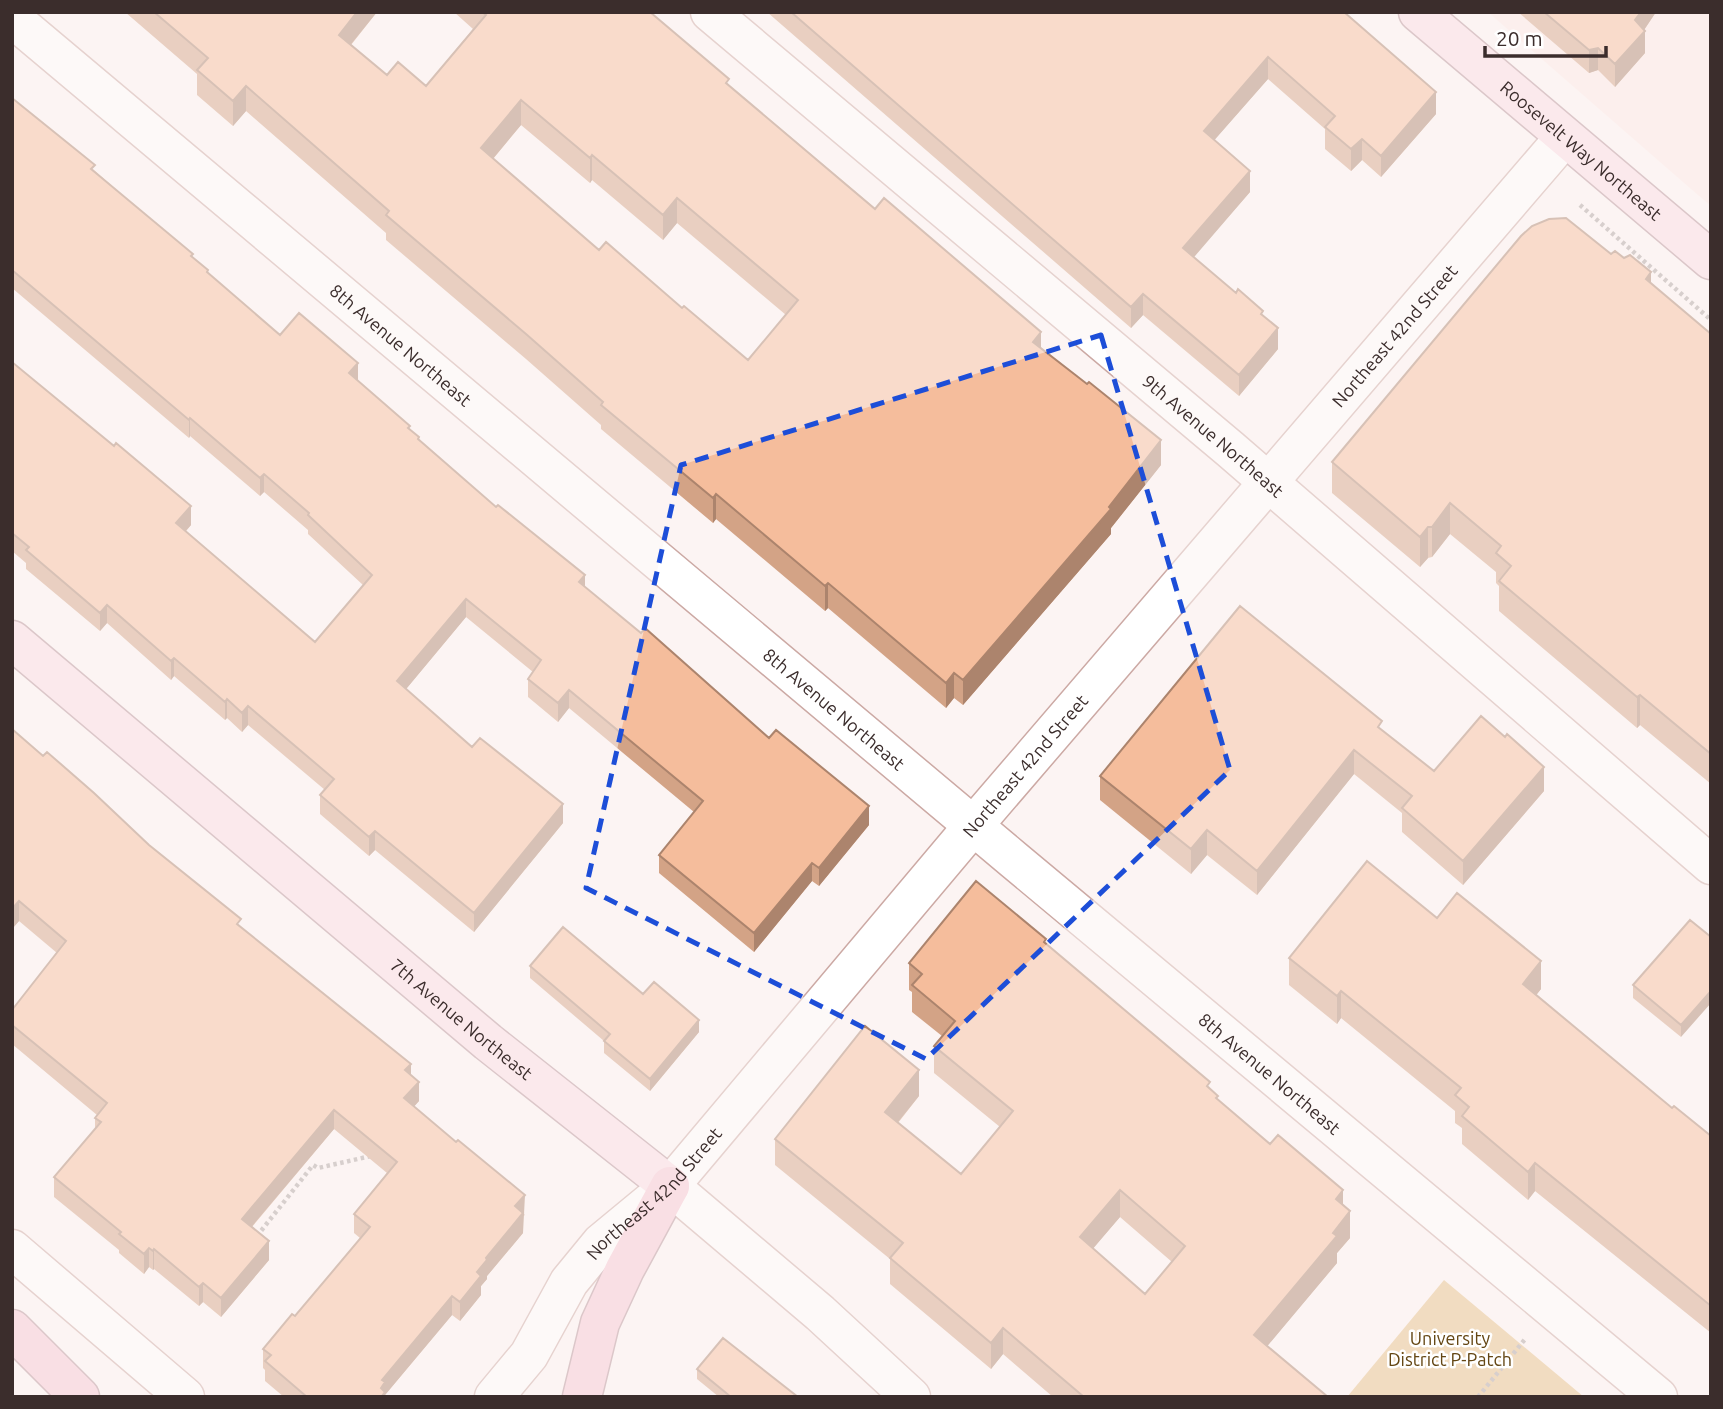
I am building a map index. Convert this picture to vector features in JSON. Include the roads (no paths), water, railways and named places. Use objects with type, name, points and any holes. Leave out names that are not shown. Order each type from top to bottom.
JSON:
[{"type":"highway","points":[[582,1397],[600,1323],[625,1269],[670,1186]]},
{"type":"highway","points":[[12,1329],[80,1397]]},
{"type":"main road","name":"Roosevelt Way Northeast","points":[[1418,12],[1711,260]]},
{"type":"main road","name":"7th Avenue Northeast","points":[[12,640],[478,1034],[670,1186]]},
{"type":"street","name":"9th Avenue Northeast","points":[[710,12],[1269,483],[1623,792],[1711,865]]},
{"type":"street","name":"8th Avenue Northeast","points":[[12,18],[973,826],[1658,1397]]},
{"type":"street","name":"Northeast 42nd Street","points":[[494,1397],[529,1355],[569,1282],[601,1243],[670,1186],[973,826],[1564,138]]},
{"type":"street","name":"7th Avenue Northeast","points":[[670,1186],[820,1313],[911,1397]]},
{"type":"street","points":[[12,1249],[185,1397]]},
{"type":"park label","name":"University District P-Patch","points":[[1450,1348]]}]
